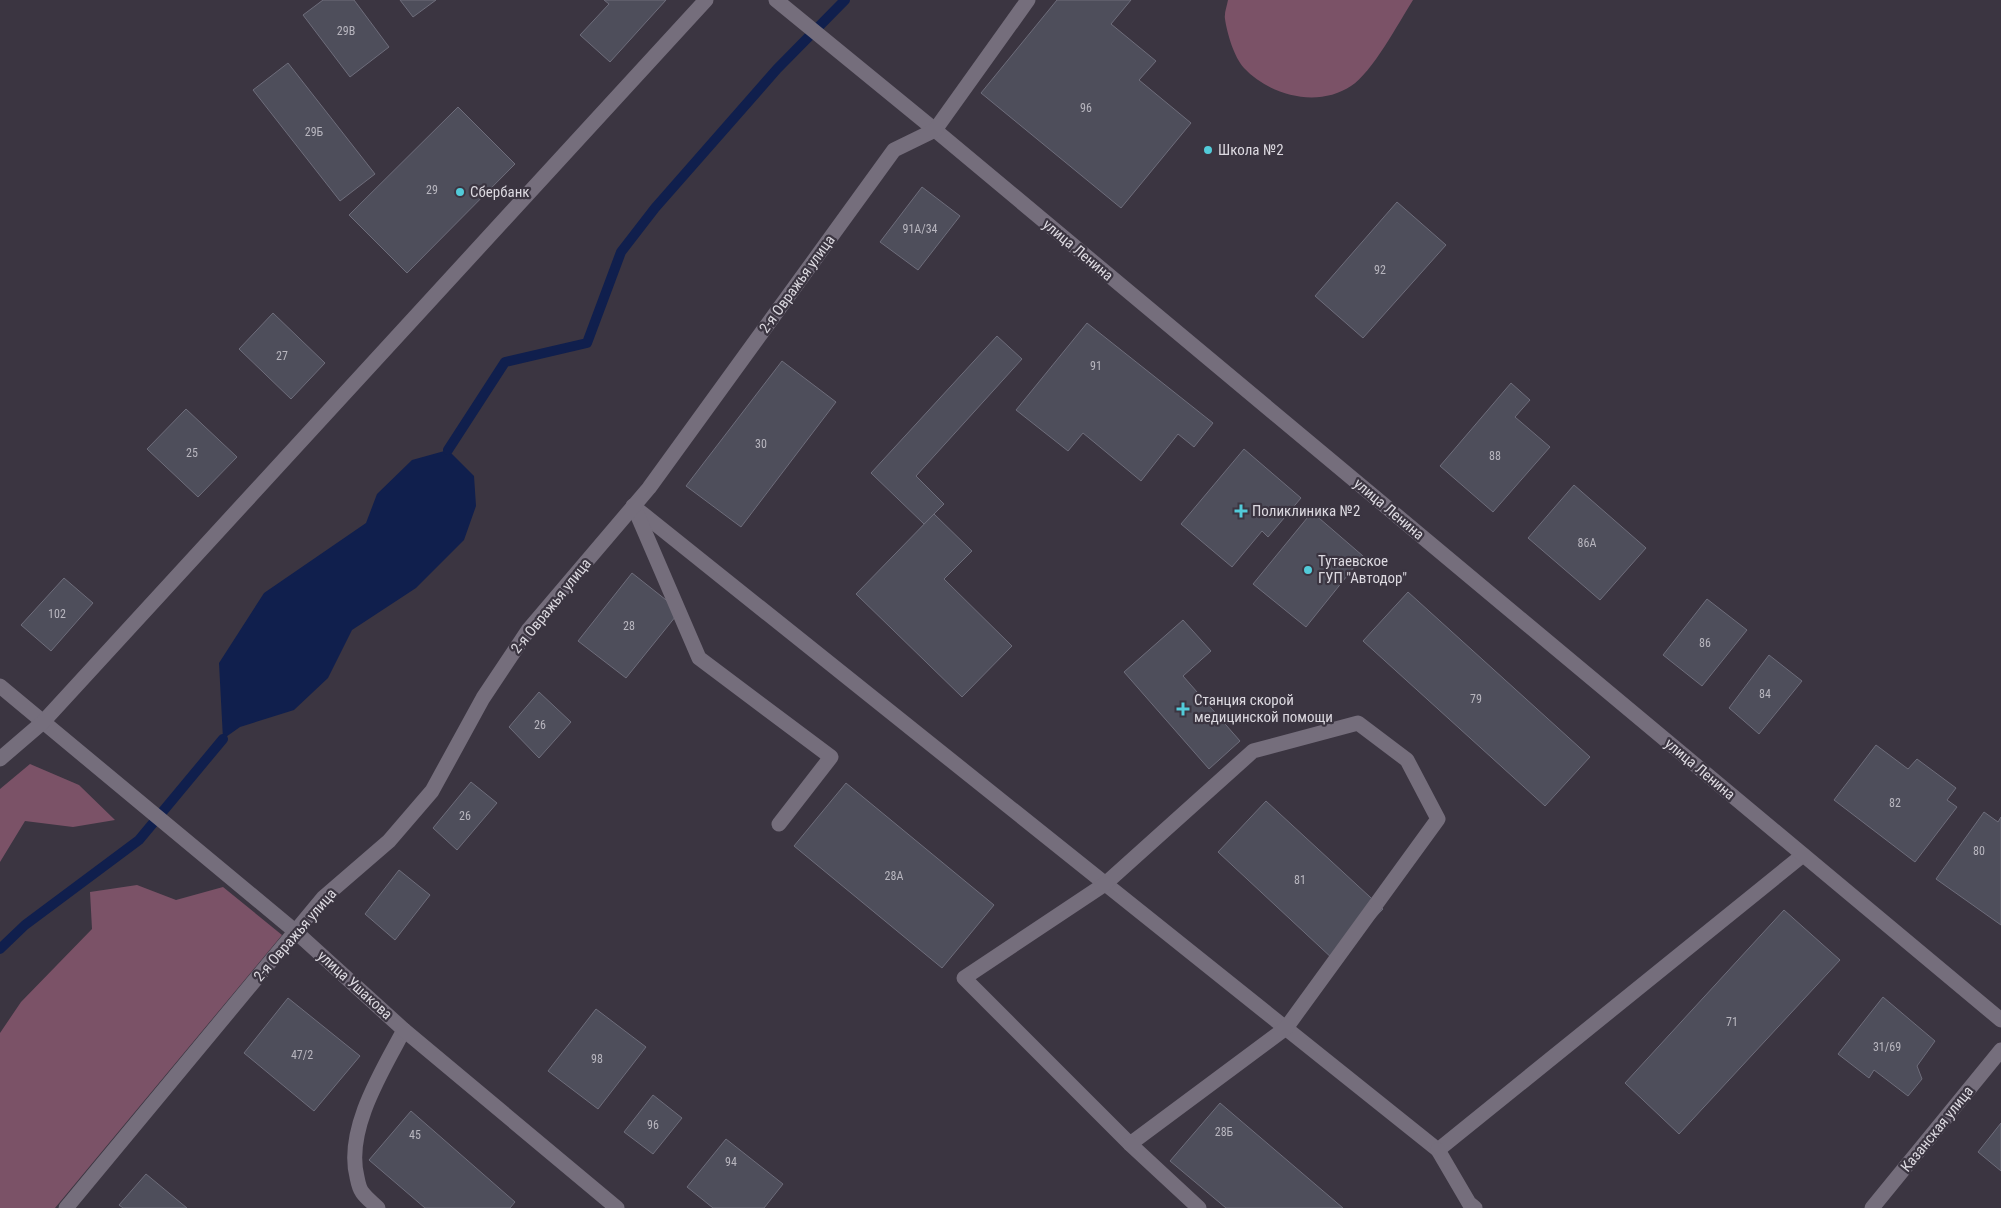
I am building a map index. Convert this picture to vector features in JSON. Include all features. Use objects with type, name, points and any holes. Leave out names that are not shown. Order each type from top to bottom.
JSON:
[{"type":"street","points":[[0,759],[43,722],[706,0]]},
{"type":"street","name":"улица Ленина","points":[[776,0],[935,130],[2001,1020]]},
{"type":"street","name":"2-я Овражья улица","points":[[66,1208],[323,898],[389,841],[432,791],[483,698],[529,629],[649,488],[894,150],[935,130],[1028,0]]},
{"type":"street","points":[[633,506],[699,658],[831,757],[779,824]]},
{"type":"street","points":[[633,506],[1438,1150],[1469,1203],[1475,1208]]},
{"type":"street","name":"улица Ушакова","points":[[0,686],[296,932],[404,1030],[617,1208]]},
{"type":"street","points":[[1130,1144],[1286,1028],[1438,818],[1407,760],[1358,723],[1253,751],[1105,884],[964,978],[1130,1144],[1198,1208]]},
{"type":"street","points":[[1438,1150],[1803,855]]},
{"type":"street","points":[[378,1208],[361,1191],[355,1169],[355,1145],[377,1080],[404,1030]]},
{"type":"street","name":"Казанская улица","points":[[1872,1208],[2001,1050]]},
{"type":"shaded area","points":[[1228,0],[1413,0],[1376,59],[1359,79],[1338,93],[1309,97],[1295,96],[1267,86],[1244,68],[1234,51],[1227,31],[1225,12]]},
{"type":"shaded area","points":[[30,764],[79,785],[115,820],[73,827],[25,821],[0,862],[0,789]]},
{"type":"shaded area","points":[[137,885],[176,900],[223,887],[282,935],[55,1208],[0,1208],[0,1033],[21,1002],[92,929],[90,892]]},
{"type":"water","points":[[448,450],[474,476],[476,506],[464,540],[416,588],[352,630],[328,678],[294,710],[240,727],[223,739],[219,663],[264,593],[366,523],[377,494],[412,460]]},
{"type":"building","points":[[323,0],[354,0],[389,47],[350,77],[303,15]]},
{"type":"building","points":[[400,0],[436,0],[413,17]]},
{"type":"building","points":[[604,0],[666,0],[610,62],[580,35],[609,4]]},
{"type":"building","points":[[1057,0],[1131,0],[1111,24],[1156,61],[1139,80],[1191,123],[1121,208],[981,93]]},
{"type":"building","points":[[288,63],[375,174],[340,201],[253,90]]},
{"type":"building","points":[[458,107],[515,164],[407,273],[349,215]]},
{"type":"building","points":[[922,187],[960,216],[918,270],[880,242]]},
{"type":"building","points":[[1397,202],[1446,245],[1363,338],[1315,296]]},
{"type":"building","points":[[273,313],[325,363],[291,399],[239,349]]},
{"type":"building","points":[[1087,323],[1213,423],[1194,447],[1178,434],[1141,481],[1083,433],[1068,451],[1016,410]]},
{"type":"building","points":[[997,336],[1022,359],[916,476],[944,504],[924,524],[871,473]]},
{"type":"building","points":[[782,361],[836,402],[741,527],[686,486]]},
{"type":"building","points":[[1511,383],[1530,400],[1515,417],[1550,447],[1493,512],[1440,466]]},
{"type":"building","points":[[186,409],[237,457],[198,497],[147,449]]},
{"type":"building","name":"Поликлиника №2","points":[[1244,449],[1301,498],[1268,537],[1262,531],[1232,567],[1181,524]]},
{"type":"building","points":[[1574,485],[1646,548],[1600,600],[1528,538]]},
{"type":"building","name":"Тутаевское ГУП \"Автодор\"","points":[[1312,512],[1363,556],[1306,627],[1253,584]]},
{"type":"building","points":[[934,514],[972,551],[944,579],[1012,646],[962,697],[856,594]]},
{"type":"building","points":[[632,573],[680,611],[626,678],[578,641]]},
{"type":"building","points":[[64,578],[93,603],[51,651],[21,625]]},
{"type":"building","points":[[1408,592],[1590,757],[1545,806],[1363,641]]},
{"type":"building","points":[[1707,599],[1747,630],[1702,686],[1663,655]]},
{"type":"building","name":"Станция скорой медицинской помощи","points":[[1183,620],[1211,651],[1183,676],[1240,741],[1209,769],[1124,672]]},
{"type":"building","points":[[1769,655],[1802,681],[1759,734],[1729,708]]},
{"type":"building","points":[[539,692],[571,722],[539,758],[509,727]]},
{"type":"building","points":[[1876,745],[1908,769],[1917,759],[1956,788],[1947,800],[1957,807],[1915,862],[1834,800]]},
{"type":"building","points":[[471,782],[497,803],[457,850],[433,828]]},
{"type":"building","points":[[846,783],[994,905],[942,968],[794,846]]},
{"type":"building","points":[[1266,801],[1383,909],[1334,960],[1218,852]]},
{"type":"building","points":[[1984,812],[1998,822],[2001,817],[2001,925],[1936,879]]},
{"type":"building","points":[[399,870],[430,895],[395,940],[365,914]]},
{"type":"building","points":[[1784,910],[1840,960],[1679,1134],[1625,1083]]},
{"type":"building","points":[[1883,997],[1935,1041],[1917,1066],[1922,1079],[1908,1096],[1874,1070],[1869,1078],[1838,1054]]},
{"type":"building","points":[[288,998],[360,1056],[314,1111],[244,1053]]},
{"type":"building","points":[[596,1009],[646,1047],[598,1109],[548,1071]]},
{"type":"building","points":[[653,1095],[682,1118],[653,1154],[624,1132]]},
{"type":"building","points":[[1220,1103],[1343,1208],[1226,1208],[1170,1161]]},
{"type":"building","points":[[411,1111],[515,1202],[510,1208],[425,1208],[369,1160]]},
{"type":"building","points":[[2001,1123],[2001,1171],[1978,1152]]},
{"type":"building","points":[[726,1139],[783,1184],[764,1208],[713,1208],[687,1187]]},
{"type":"building","points":[[146,1174],[187,1208],[123,1208],[119,1205]]},
{"type":"waterway","points":[[448,450],[505,362],[587,343],[621,252],[655,208],[777,69],[845,0]]},
{"type":"waterway","points":[[0,949],[25,925],[139,840],[223,739]]},
{"type":"place","name":"Школа №2","points":[[1208,150]]},
{"type":"place","name":"Сбербанк","points":[[460,192]]},
{"type":"place","name":"Поликлиника №2","points":[[1241,511]]},
{"type":"place","name":"Тутаевское ГУП \"Автодор\"","points":[[1308,570]]},
{"type":"place","name":"Станция скорой медицинской помощи","points":[[1183,709]]}]
